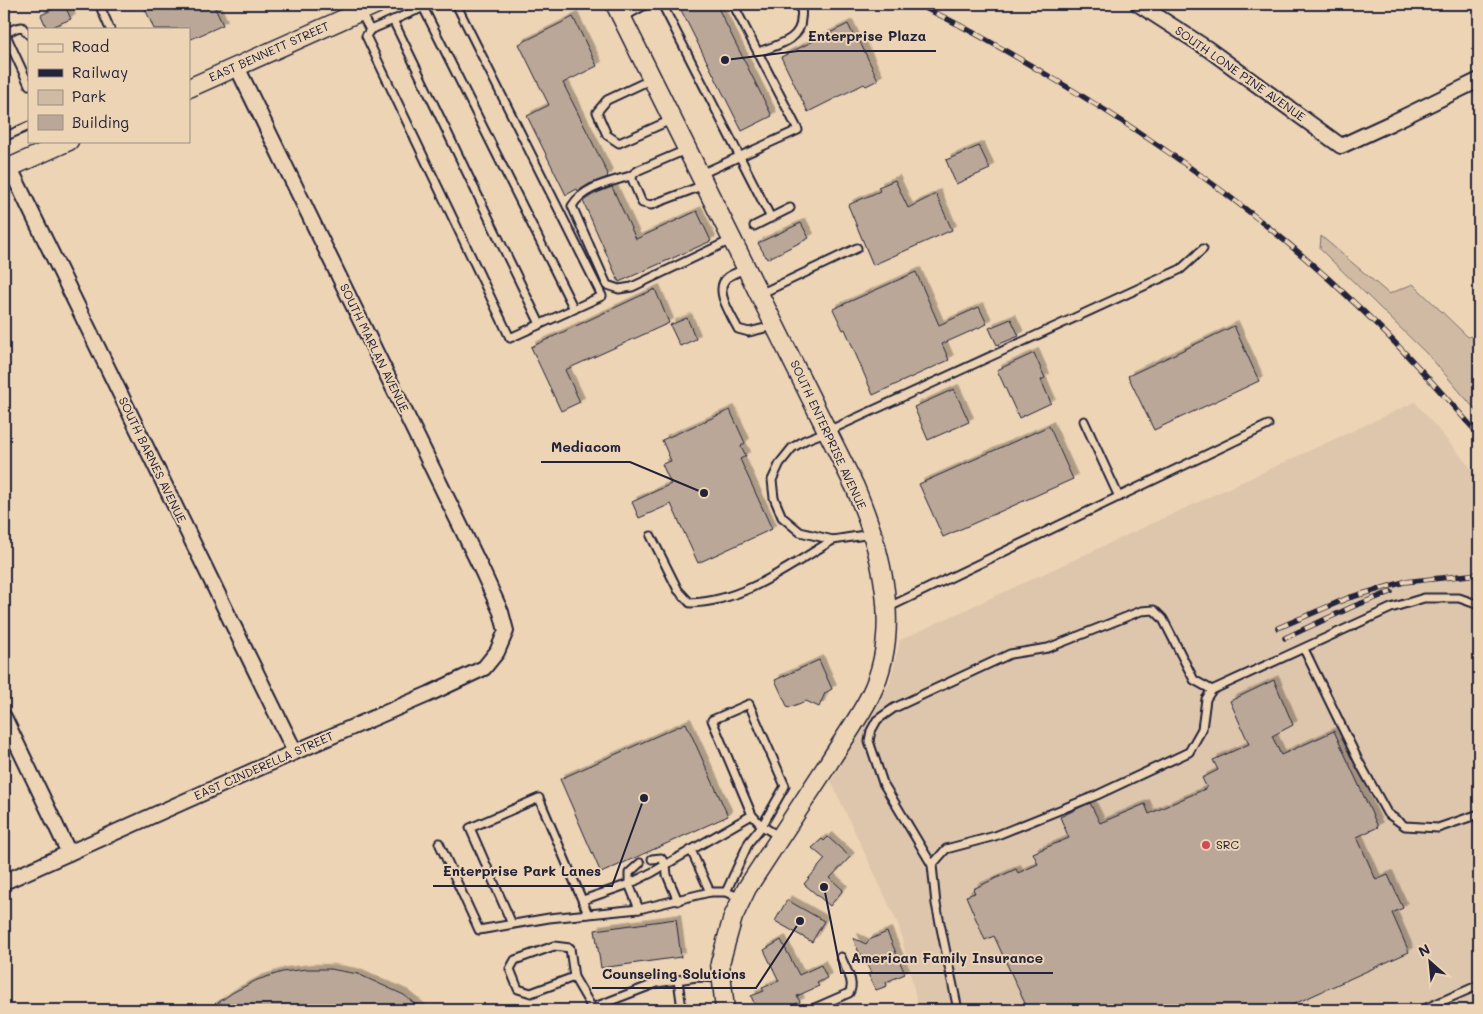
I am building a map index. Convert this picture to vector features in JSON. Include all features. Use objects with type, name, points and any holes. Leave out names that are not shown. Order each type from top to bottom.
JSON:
[{"type":"street","name":"EAST BENNETT STREET","points":[[190,88],[377,4]]},
{"type":"street","name":"SOUTH LONE PINE AVENUE","points":[[1138,4],[1208,49],[1341,146],[1479,80]]},
{"type":"street","name":"SOUTH ENTERPRISE AVENUE","points":[[619,11],[855,487],[872,534],[881,567],[887,609],[884,654],[870,696],[780,838],[734,895],[733,918],[720,964],[725,1010]]},
{"type":"street","name":"SOUTH MARLAN AVENUE","points":[[237,67],[502,612],[506,631]]},
{"type":"street","points":[[7,169],[67,142]]},
{"type":"street","name":"SOUTH BARNES AVENUE","points":[[7,169],[295,752]]},
{"type":"street","name":"EAST CINDERELLA STREET","points":[[4,882],[484,668],[497,652],[506,631]]},
{"type":"street","points":[[4,717],[69,853]]},
{"type":"lane","points":[[99,4],[110,28]]},
{"type":"lane","points":[[432,4],[418,7],[370,30],[366,36],[510,338],[602,296],[456,4]]},
{"type":"lane","points":[[619,11],[647,4]]},
{"type":"lane","points":[[662,4],[771,218]]},
{"type":"lane","points":[[633,175],[632,179],[642,203],[651,205],[703,179],[739,157],[798,130],[733,4]]},
{"type":"lane","points":[[759,52],[795,37],[801,27],[802,9],[798,4]]},
{"type":"lane","points":[[418,7],[574,309]]},
{"type":"lane","points":[[361,11],[370,30]]},
{"type":"lane","points":[[393,20],[540,324]]},
{"type":"lane","points":[[28,34],[22,27],[4,33],[28,83]]},
{"type":"lane","points":[[652,78],[607,100],[597,112],[607,135],[619,143],[673,120]]},
{"type":"lane","points":[[4,137],[28,126]]},
{"type":"lane","points":[[688,149],[639,170],[633,175],[589,190],[577,198],[572,206],[606,285],[619,289],[632,287],[733,239]]},
{"type":"lane","points":[[754,226],[790,208]]},
{"type":"lane","points":[[760,294],[857,248]]},
{"type":"lane","points":[[833,540],[800,532],[782,517],[774,498],[772,480],[780,463],[792,448],[805,440],[1181,269],[1202,249]]},
{"type":"lane","points":[[747,268],[727,278],[722,284],[722,298],[738,328],[749,332],[775,325]]},
{"type":"lane","points":[[1084,421],[1119,497]]},
{"type":"lane","points":[[887,609],[1268,425]]},
{"type":"lane","points":[[651,536],[678,590],[690,603],[707,603],[755,587],[833,540],[872,534]]},
{"type":"lane","points":[[932,865],[946,849],[1003,832],[1097,795],[1189,752],[1202,729],[1206,699],[1212,690],[1391,608],[1424,598],[1459,598],[1479,605]]},
{"type":"lane","points":[[958,1010],[936,904],[932,865],[883,783],[869,741],[871,731],[877,720],[894,708],[1010,654],[1048,648],[1141,611],[1154,610],[1163,619],[1194,680],[1212,690]]},
{"type":"lane","points":[[1304,649],[1358,760],[1387,813],[1405,826],[1438,828],[1479,814]]},
{"type":"lane","points":[[439,843],[479,930],[588,914],[639,909],[710,892],[734,895],[749,842],[762,826],[785,786],[749,704],[712,720],[752,815],[762,826],[780,838]]},
{"type":"lane","points":[[512,924],[470,828],[539,798],[588,914]]},
{"type":"lane","points":[[583,900],[629,884],[666,865],[752,815]]},
{"type":"lane","points":[[691,850],[710,892]]},
{"type":"lane","points":[[652,859],[661,858],[666,865],[667,875],[678,901]]},
{"type":"lane","points":[[639,909],[629,884],[629,872],[640,864]]},
{"type":"lane","points":[[574,977],[531,993],[518,989],[510,969],[515,960],[554,946],[570,948],[574,977],[592,1009],[657,983],[697,977],[722,978]]},
{"type":"lane","points":[[810,1010],[849,993],[852,989],[852,982],[841,957]]},
{"type":"lane","points":[[678,980],[682,1009],[679,1010]]},
{"type":"lane","points":[[1422,1010],[1479,985]]},
{"type":"shaded area","points":[[1415,402],[1479,478],[1479,1010],[919,1010],[899,926],[831,781],[890,682],[900,640]]},
{"type":"green space","points":[[1321,236],[1389,294],[1413,284],[1468,337],[1479,334],[1479,414],[1431,358],[1320,249]]},
{"type":"building","points":[[64,4],[71,19],[47,28],[41,15]]},
{"type":"building","points":[[143,4],[213,4],[223,25],[190,40],[190,28],[154,28]]},
{"type":"building","points":[[678,4],[716,4],[772,116],[742,131]]},
{"type":"building","points":[[573,17],[597,66],[563,83],[608,177],[566,195],[527,116],[549,105],[519,44]]},
{"type":"building","points":[[848,24],[857,43],[860,42],[878,80],[866,86],[864,84],[808,112],[781,57]]},
{"type":"building","points":[[979,146],[990,169],[956,184],[946,160]]},
{"type":"building","points":[[895,180],[908,208],[936,194],[952,230],[873,265],[848,205],[880,191],[878,187]]},
{"type":"building","points":[[612,187],[636,239],[697,211],[711,241],[619,282],[583,201],[594,194]]},
{"type":"building","points":[[801,223],[809,238],[767,259],[758,243]]},
{"type":"building","points":[[916,272],[939,325],[979,307],[987,324],[942,344],[949,360],[873,395],[845,329],[843,330],[833,309]]},
{"type":"building","points":[[655,289],[669,323],[565,370],[580,402],[561,411],[531,347]]},
{"type":"building","points":[[687,318],[696,339],[680,346],[670,325]]},
{"type":"building","points":[[1011,319],[1019,336],[997,345],[989,328]]},
{"type":"building","points":[[1234,326],[1259,381],[1154,430],[1128,376]]},
{"type":"building","points":[[1034,353],[1045,378],[1041,380],[1051,403],[1019,418],[997,370]]},
{"type":"building","points":[[954,389],[969,422],[928,440],[914,407]]},
{"type":"building","points":[[730,410],[745,443],[741,446],[746,456],[740,459],[772,529],[698,563],[671,504],[639,518],[632,502],[671,484],[662,464],[671,461],[662,440]]},
{"type":"building","points":[[1049,426],[1073,479],[943,537],[919,484]]},
{"type":"building","points":[[819,660],[832,689],[825,693],[819,707],[806,701],[788,708],[775,680]]},
{"type":"building","name":"SRC","points":[[1274,680],[1293,725],[1272,736],[1281,755],[1334,731],[1378,827],[1357,837],[1376,880],[1388,875],[1403,908],[1392,913],[1409,952],[1281,1010],[1028,1010],[994,936],[985,940],[966,896],[975,893],[973,889],[1016,869],[1018,873],[1038,864],[1033,853],[1069,838],[1060,817],[1081,807],[1090,803],[1100,823],[1145,804],[1149,814],[1207,788],[1202,778],[1218,770],[1213,760],[1249,744],[1230,701]]},
{"type":"building","points":[[686,723],[728,816],[601,873],[560,779]]},
{"type":"building","points":[[828,837],[850,857],[830,878],[843,890],[830,906],[804,884],[825,859],[812,848],[822,839],[824,841]]},
{"type":"building","points":[[787,900],[824,921],[812,942],[775,921]]},
{"type":"building","points":[[676,919],[681,957],[601,968],[595,930]]},
{"type":"building","points":[[887,932],[905,974],[886,982],[887,986],[876,990],[868,974],[871,973],[862,954],[860,955],[853,938],[866,944],[869,940]]},
{"type":"building","points":[[781,940],[799,975],[821,965],[827,978],[817,983],[819,986],[797,996],[800,1002],[789,1010],[757,1010],[751,996],[764,991],[762,988],[779,981],[764,950]]},
{"type":"building","points":[[330,969],[358,974],[404,995],[422,1010],[354,1010],[341,1006],[311,1004],[295,1005],[276,1010],[208,1010],[232,993],[257,980],[282,972]]},
{"type":"railway","points":[[916,4],[980,36],[1085,98],[1169,153],[1250,212],[1289,244],[1363,311],[1408,356],[1479,435]]},
{"type":"railway","points":[[1278,628],[1348,598],[1404,582],[1479,574]]},
{"type":"railway","points":[[1285,638],[1354,606],[1391,592]]},
{"type":"place","name":"Enterprise Plaza","points":[[725,60]]},
{"type":"place","name":"Mediacom","points":[[704,493]]},
{"type":"place","name":"Enterprise Park Lanes","points":[[644,798]]},
{"type":"place","name":"SRC","points":[[1206,845]]},
{"type":"place","name":"American Family Insurance","points":[[824,887]]},
{"type":"place","name":"Counseling Solutions","points":[[800,921]]}]
